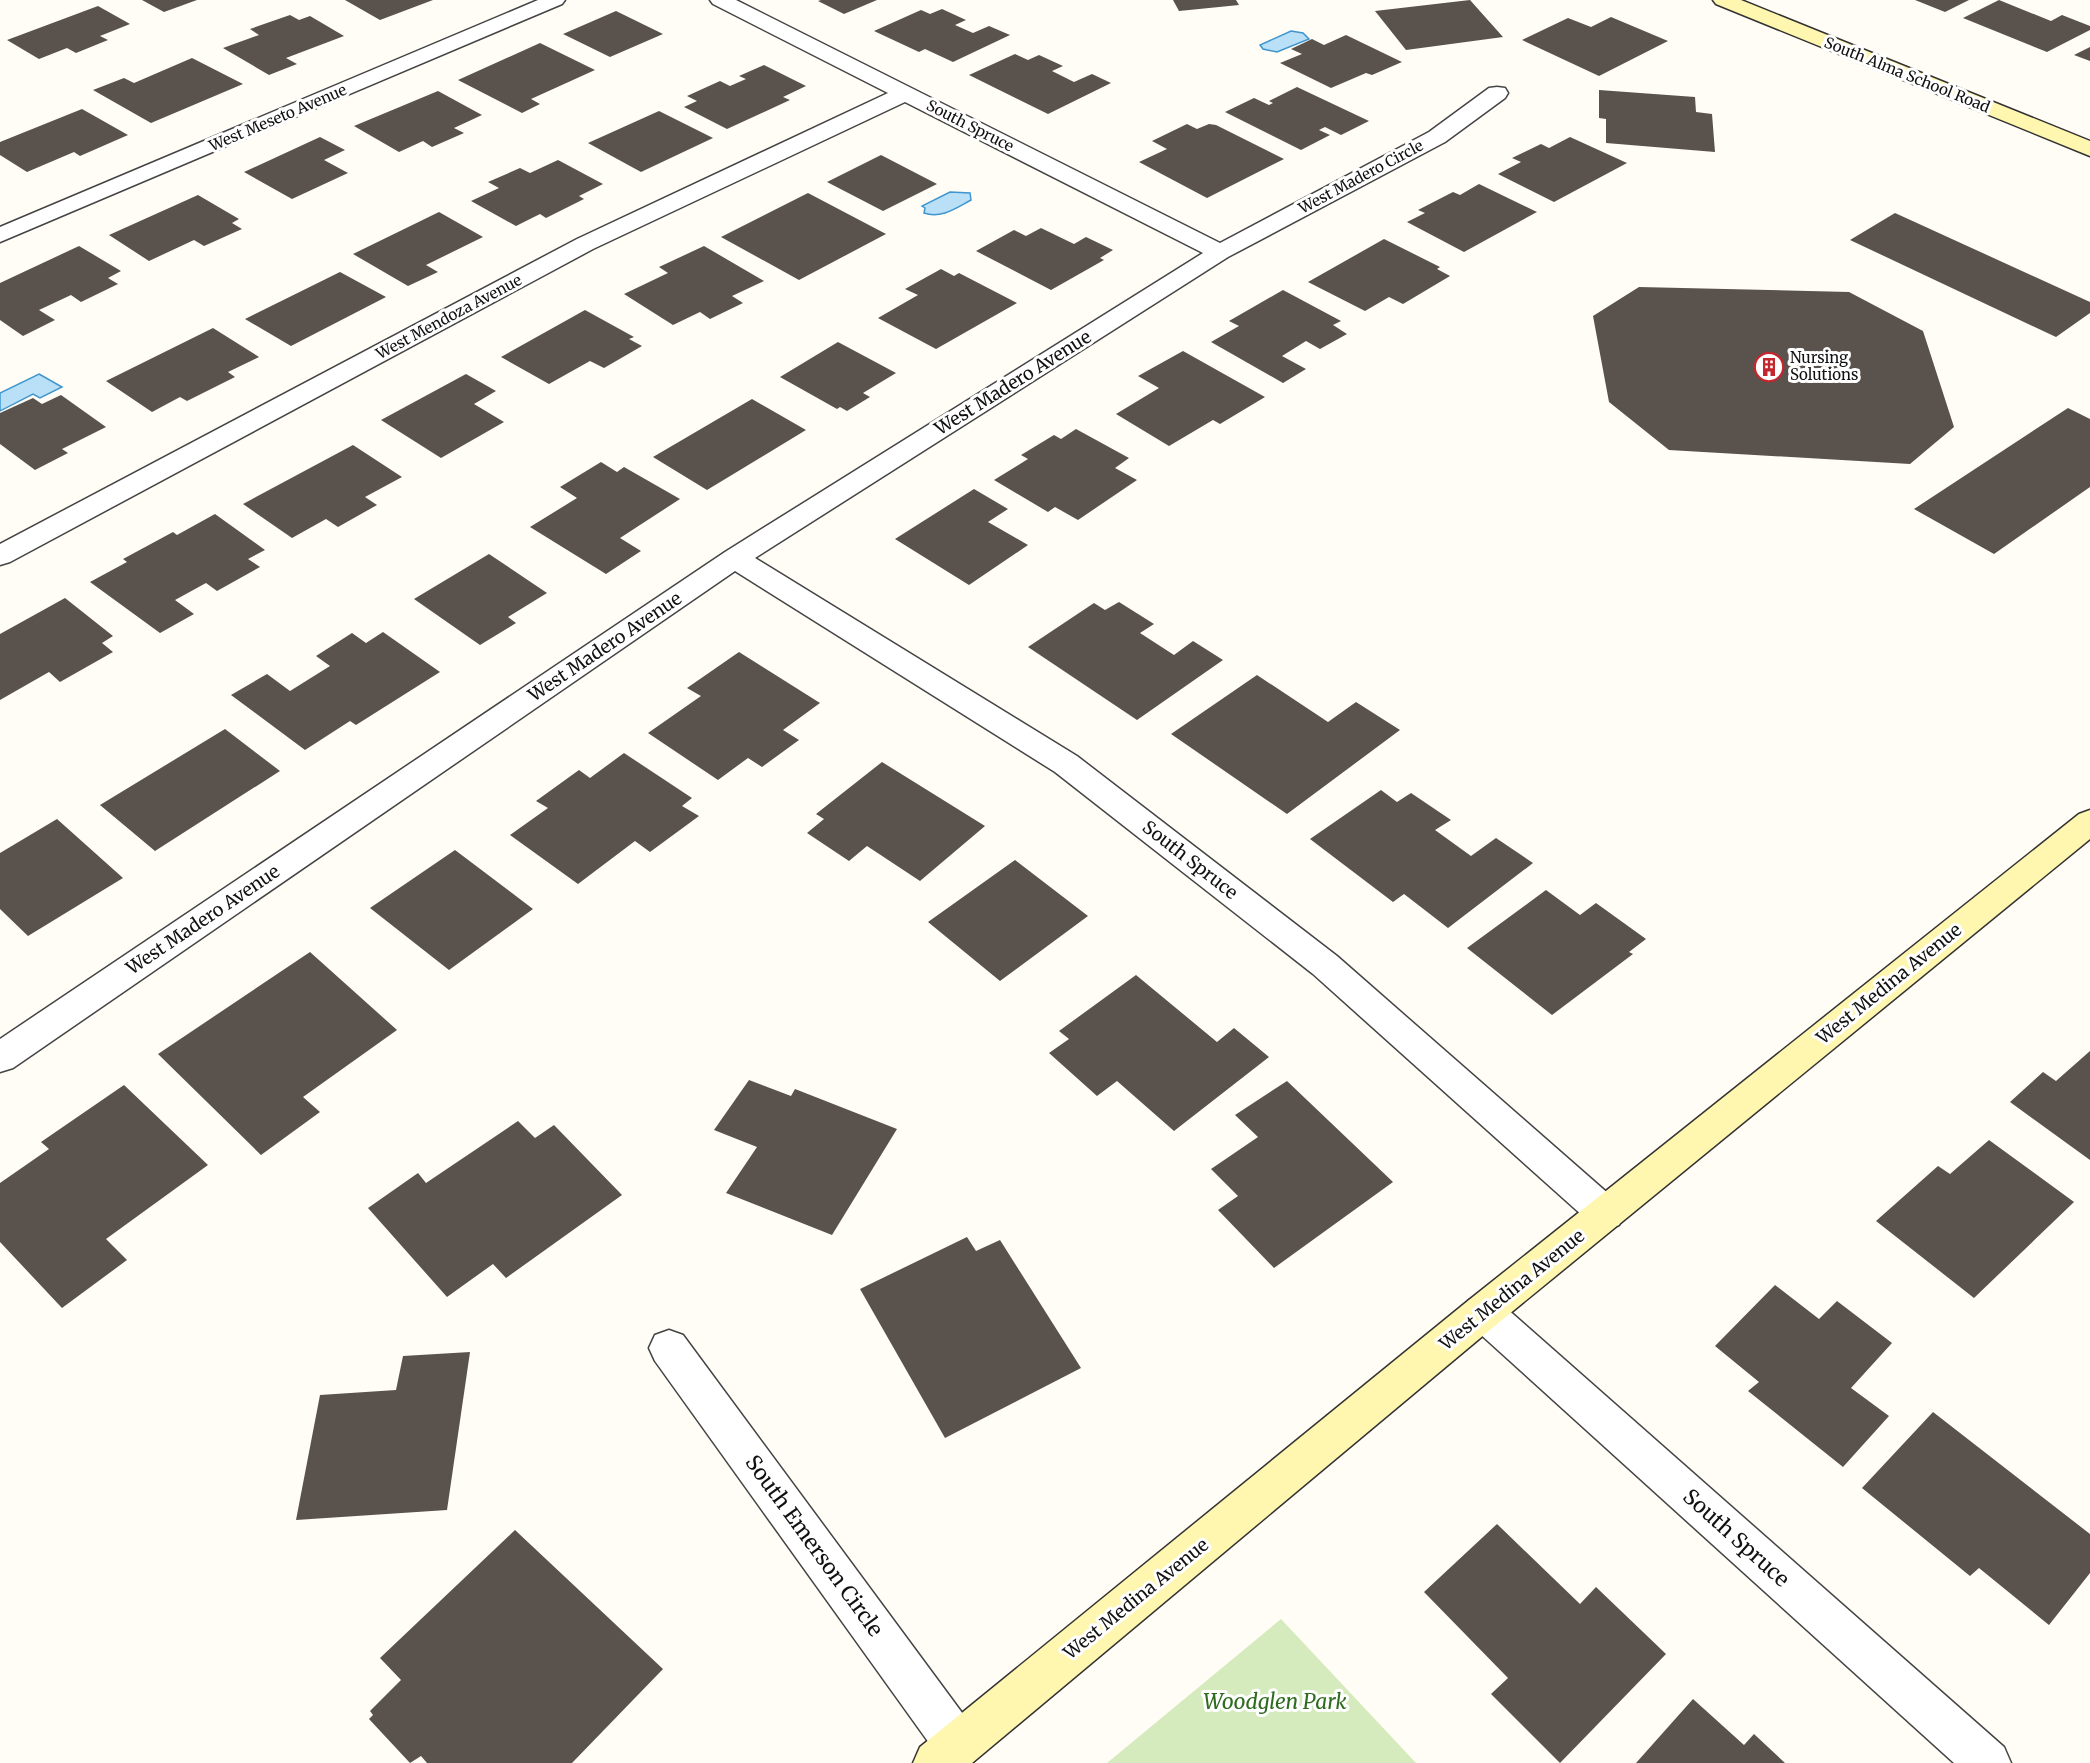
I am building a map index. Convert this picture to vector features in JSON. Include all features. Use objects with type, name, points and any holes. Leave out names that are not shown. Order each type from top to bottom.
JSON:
[{"type":"street","name":"West Meseto Avenue","points":[[0,235],[555,0]]},
{"type":"street","name":"South Spruce","points":[[720,0],[1220,252]]},
{"type":"street","name":"South Alma School Road","points":[[1723,0],[2090,149]]},
{"type":"street","name":"West Mendoza Avenue","points":[[0,556],[585,244],[906,93]]},
{"type":"street","name":"West Madero Circle","points":[[1220,252],[1437,137],[1497,93]]},
{"type":"street","name":"West Madero Avenue","points":[[0,1058],[735,558],[1220,252]]},
{"type":"street","name":"South Spruce","points":[[735,558],[1066,764],[1325,965],[1606,1214]]},
{"type":"street","name":"West Medina Avenue","points":[[947,1754],[1483,1312],[2090,822]]},
{"type":"street","name":"South Spruce","points":[[1483,1312],[1988,1763]]},
{"type":"street","name":"South Emerson Circle","points":[[669,1348],[947,1754]]},
{"type":"green space","name":"Woodglen Park","points":[[1281,1619],[1416,1763],[1107,1763]]},
{"type":"water","points":[[1291,31],[1303,33],[1309,39],[1277,52],[1263,49],[1260,45]]},
{"type":"water","points":[[950,192],[970,193],[971,200],[942,214],[924,213],[925,208],[922,206]]},
{"type":"water","points":[[39,374],[62,387],[40,398],[33,394],[0,411],[0,393]]},
{"type":"building","points":[[142,0],[197,0],[164,12]]},
{"type":"building","points":[[345,0],[433,0],[380,20]]},
{"type":"building","points":[[877,0],[844,14],[818,1]]},
{"type":"building","points":[[1173,0],[1236,0],[1239,5],[1179,11]]},
{"type":"building","points":[[1470,0],[1503,37],[1406,50],[1375,11]]},
{"type":"building","points":[[1915,0],[1969,0],[1945,12]]},
{"type":"building","points":[[1999,0],[2051,21],[2062,15],[2090,26],[2090,30],[2047,52],[1963,18]]},
{"type":"building","points":[[98,6],[130,24],[100,36],[108,40],[76,53],[67,48],[39,59],[7,40]]},
{"type":"building","points":[[942,9],[966,20],[955,25],[973,33],[989,26],[1010,35],[953,62],[925,49],[919,52],[874,31],[921,10],[930,14]]},
{"type":"building","points":[[616,11],[663,34],[610,57],[563,34]]},
{"type":"building","points":[[290,15],[299,20],[310,16],[344,36],[286,58],[297,64],[269,75],[223,48],[259,35],[250,29]]},
{"type":"building","points":[[1611,17],[1668,41],[1599,76],[1522,40],[1568,18],[1591,27]]},
{"type":"building","points":[[1346,35],[1402,62],[1372,75],[1366,73],[1331,88],[1280,63],[1302,54],[1291,49],[1312,39],[1324,45]]},
{"type":"building","points":[[540,43],[595,70],[531,99],[540,104],[522,113],[458,80]]},
{"type":"building","points":[[2090,47],[2090,61],[2074,55]]},
{"type":"building","points":[[1015,54],[1028,60],[1039,55],[1063,66],[1052,71],[1074,82],[1092,74],[1111,83],[1048,114],[969,75]]},
{"type":"building","points":[[192,58],[243,84],[151,123],[93,90],[124,78],[134,83]]},
{"type":"building","points":[[764,65],[806,86],[783,97],[790,100],[727,129],[684,107],[697,101],[687,96],[720,81],[730,86],[746,79],[739,76]]},
{"type":"building","points":[[1297,87],[1369,121],[1341,135],[1325,127],[1319,130],[1330,135],[1301,150],[1225,112],[1254,98],[1269,105],[1273,103],[1269,101]]},
{"type":"building","points":[[1599,90],[1695,97],[1696,112],[1712,114],[1715,152],[1606,143],[1606,119],[1599,118]]},
{"type":"building","points":[[438,91],[482,115],[454,128],[464,133],[432,147],[423,141],[399,152],[354,126]]},
{"type":"building","points":[[82,109],[128,135],[80,156],[74,152],[27,172],[0,155],[0,142]]},
{"type":"building","points":[[659,111],[713,138],[641,172],[588,143]]},
{"type":"building","points":[[1187,124],[1197,129],[1209,124],[1216,125],[1284,159],[1207,198],[1139,162],[1167,149],[1152,141]]},
{"type":"building","points":[[320,137],[345,150],[324,160],[348,173],[292,199],[244,172]]},
{"type":"building","points":[[1570,137],[1627,163],[1554,202],[1498,174],[1521,162],[1512,158],[1541,144],[1549,148]]},
{"type":"building","points":[[881,155],[937,184],[883,211],[827,182]]},
{"type":"building","points":[[558,160],[603,184],[579,196],[584,199],[546,218],[540,214],[516,226],[471,201],[499,188],[488,182],[520,168],[530,173]]},
{"type":"building","points":[[1479,184],[1537,212],[1464,252],[1407,222],[1425,213],[1418,210],[1453,192],[1460,195]]},
{"type":"building","points":[[808,193],[886,234],[799,280],[721,237]]},
{"type":"building","points":[[198,195],[239,219],[232,223],[242,229],[204,246],[194,240],[149,261],[109,235]]},
{"type":"building","points":[[439,212],[483,237],[426,265],[438,272],[408,286],[353,254]]},
{"type":"building","points":[[1895,213],[2090,302],[2090,313],[2056,337],[1850,240]]},
{"type":"building","points":[[1041,228],[1074,244],[1086,237],[1113,250],[1100,258],[1104,260],[1051,290],[976,251],[1014,230],[1026,236]]},
{"type":"building","points":[[1384,239],[1440,267],[1437,269],[1450,276],[1403,304],[1389,297],[1365,311],[1308,282]]},
{"type":"building","points":[[79,246],[121,271],[108,278],[118,284],[81,302],[71,295],[39,310],[55,320],[23,336],[0,320],[0,283]]},
{"type":"building","points":[[704,246],[764,281],[732,296],[743,303],[710,319],[700,312],[673,325],[624,294],[668,273],[659,267]]},
{"type":"building","points":[[941,269],[954,276],[959,273],[1017,303],[936,349],[878,318],[918,295],[905,289]]},
{"type":"building","points":[[340,272],[386,297],[291,346],[245,319]]},
{"type":"building","name":"Nursing Solutions","points":[[1639,287],[1849,292],[1923,331],[1954,427],[1910,464],[1669,450],[1609,402],[1593,316]]},
{"type":"building","points":[[1283,290],[1341,321],[1333,325],[1347,334],[1320,349],[1306,341],[1282,356],[1306,369],[1283,383],[1211,342],[1239,326],[1229,321]]},
{"type":"building","points":[[585,310],[634,337],[629,339],[642,346],[604,368],[590,361],[549,384],[501,357]]},
{"type":"building","points":[[213,328],[259,357],[228,372],[235,377],[187,401],[180,397],[152,412],[106,381]]},
{"type":"building","points":[[838,342],[896,373],[863,393],[870,397],[847,411],[840,407],[837,409],[780,377]]},
{"type":"building","points":[[1183,351],[1265,397],[1220,424],[1213,420],[1169,446],[1116,414],[1159,388],[1138,376]]},
{"type":"building","points":[[466,374],[496,391],[474,404],[504,422],[441,458],[381,420]]},
{"type":"building","points":[[61,395],[106,427],[62,449],[68,453],[35,470],[0,444],[0,413],[33,398],[42,404]]},
{"type":"building","points":[[752,399],[806,430],[707,490],[653,457]]},
{"type":"building","points":[[2068,408],[2090,419],[2090,487],[1994,554],[1914,509]]},
{"type":"building","points":[[1076,429],[1129,458],[1115,468],[1137,480],[1078,520],[1055,507],[1048,512],[994,480],[1028,459],[1021,455],[1054,435],[1061,439]]},
{"type":"building","points":[[353,445],[402,477],[365,497],[377,505],[338,527],[326,519],[292,538],[243,504]]},
{"type":"building","points":[[601,462],[617,472],[624,467],[680,499],[620,538],[641,551],[606,574],[530,527],[577,498],[560,487]]},
{"type":"building","points":[[974,489],[1008,509],[988,522],[1028,545],[969,585],[895,539]]},
{"type":"building","points":[[215,514],[265,550],[248,559],[260,567],[217,591],[206,583],[175,600],[194,614],[160,633],[90,582],[127,562],[123,559],[173,532],[177,535]]},
{"type":"building","points":[[489,554],[547,593],[508,617],[516,623],[480,645],[414,599]]},
{"type":"building","points":[[65,598],[113,636],[102,643],[113,652],[60,682],[49,672],[0,700],[0,634]]},
{"type":"building","points":[[1119,602],[1154,624],[1140,633],[1174,655],[1193,641],[1223,660],[1137,720],[1028,647],[1094,603],[1105,610]]},
{"type":"building","points":[[383,632],[440,672],[356,725],[350,721],[305,750],[231,695],[267,674],[290,691],[330,666],[316,656],[352,633],[366,643]]},
{"type":"building","points":[[739,652],[820,703],[783,730],[799,740],[762,767],[748,758],[718,780],[648,733],[701,696],[687,688]]},
{"type":"building","points":[[1257,675],[1328,722],[1356,702],[1400,730],[1287,814],[1171,734]]},
{"type":"building","points":[[225,729],[280,771],[155,851],[100,805]]},
{"type":"building","points":[[624,753],[692,798],[682,806],[699,816],[650,852],[635,841],[578,884],[510,835],[548,808],[536,801],[579,770],[590,778]]},
{"type":"building","points":[[882,762],[985,826],[920,881],[867,846],[849,861],[807,833],[824,819],[816,814]]},
{"type":"building","points":[[1381,790],[1397,802],[1411,793],[1451,820],[1435,830],[1471,856],[1496,838],[1533,863],[1448,928],[1404,894],[1393,902],[1310,839]]},
{"type":"building","points":[[57,819],[123,878],[28,936],[0,909],[0,853]]},
{"type":"building","points":[[455,850],[533,909],[449,970],[370,908]]},
{"type":"building","points":[[1015,860],[1088,916],[1000,981],[928,922]]},
{"type":"building","points":[[1546,890],[1580,915],[1596,903],[1646,939],[1629,952],[1633,954],[1552,1015],[1467,948]]},
{"type":"building","points":[[310,952],[397,1030],[303,1097],[320,1112],[261,1155],[158,1054]]},
{"type":"building","points":[[1136,975],[1217,1042],[1234,1028],[1269,1057],[1174,1131],[1117,1081],[1097,1096],[1049,1053],[1069,1039],[1059,1031]]},
{"type":"building","points":[[2090,1051],[2090,1160],[2010,1102],[2043,1072],[2056,1081]]},
{"type":"building","points":[[749,1080],[791,1096],[795,1089],[897,1129],[832,1235],[726,1193],[757,1147],[714,1130]]},
{"type":"building","points":[[1287,1081],[1393,1182],[1274,1268],[1218,1210],[1238,1196],[1211,1169],[1258,1137],[1235,1115]]},
{"type":"building","points":[[124,1085],[208,1165],[106,1239],[127,1260],[62,1308],[0,1242],[0,1183],[49,1149],[41,1142]]},
{"type":"building","points":[[518,1121],[535,1138],[554,1125],[622,1195],[506,1278],[493,1264],[447,1297],[368,1208],[418,1173],[426,1183]]},
{"type":"building","points":[[1989,1140],[2074,1202],[1974,1298],[1876,1221],[1938,1166],[1950,1174]]},
{"type":"building","points":[[967,1237],[976,1251],[1000,1240],[1081,1368],[945,1438],[860,1289]]},
{"type":"building","points":[[1775,1285],[1819,1319],[1837,1301],[1892,1343],[1851,1388],[1889,1416],[1843,1467],[1748,1391],[1759,1382],[1715,1346]]},
{"type":"building","points":[[470,1352],[447,1510],[296,1520],[320,1395],[396,1390],[403,1356]]},
{"type":"building","points":[[1933,1412],[2090,1534],[2090,1573],[2049,1625],[1979,1568],[1970,1576],[1862,1488]]},
{"type":"building","points":[[1497,1524],[1580,1604],[1596,1587],[1666,1654],[1560,1763],[1491,1694],[1508,1678],[1424,1592]]},
{"type":"building","points":[[515,1530],[663,1669],[572,1763],[427,1763],[421,1756],[410,1763],[369,1719],[373,1715],[370,1711],[401,1680],[380,1658]]},
{"type":"building","points":[[1693,1699],[1744,1745],[1754,1734],[1785,1763],[1636,1763]]},
{"type":"place","name":"Nursing Solutions","points":[[1769,367]]}]
